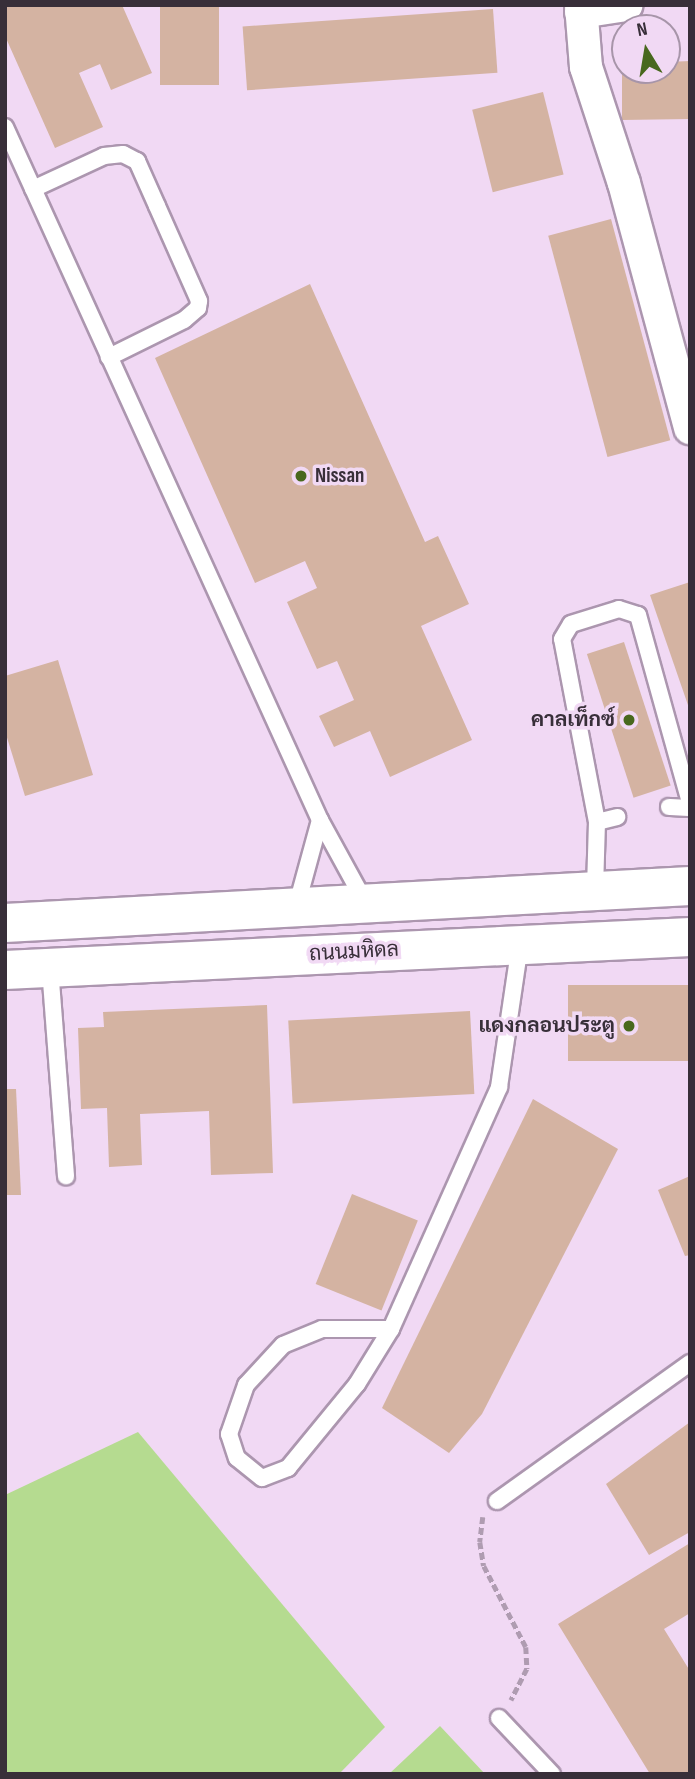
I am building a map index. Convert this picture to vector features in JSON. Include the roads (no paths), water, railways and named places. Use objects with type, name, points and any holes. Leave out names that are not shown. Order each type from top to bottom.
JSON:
[{"type":"main road","points":[[17,921],[296,909],[595,889],[690,886]]},
{"type":"main road","name":"ถนนมหิดล","points":[[20,970],[690,937]]},
{"type":"street","points":[[626,5],[581,9],[586,67],[624,183],[690,428]]},
{"type":"lane","points":[[5,127],[320,820],[366,905]]},
{"type":"lane","points":[[33,189],[104,156],[123,154],[137,161],[198,301],[198,308],[184,320],[109,357]]},
{"type":"lane","points":[[595,889],[597,822],[562,639],[571,624],[619,609],[638,615],[690,802]]},
{"type":"lane","points":[[669,807],[690,808]]},
{"type":"lane","points":[[597,822],[617,817]]},
{"type":"lane","points":[[296,909],[320,820]]},
{"type":"lane","points":[[391,1329],[322,1329],[283,1345],[246,1385],[229,1434],[237,1458],[262,1478],[288,1468],[357,1384],[391,1329],[499,1087],[520,944]]},
{"type":"lane","points":[[20,970],[66,1175]]},
{"type":"lane","points":[[497,1501],[690,1363]]},
{"type":"lane","points":[[499,1718],[552,1774]]},
{"type":"place","name":"Nissan","points":[[301,476]]},
{"type":"place","name":"คาลเท็กซ์","points":[[629,720]]},
{"type":"place","name":"แดงกลอนประตู","points":[[629,1026]]}]
